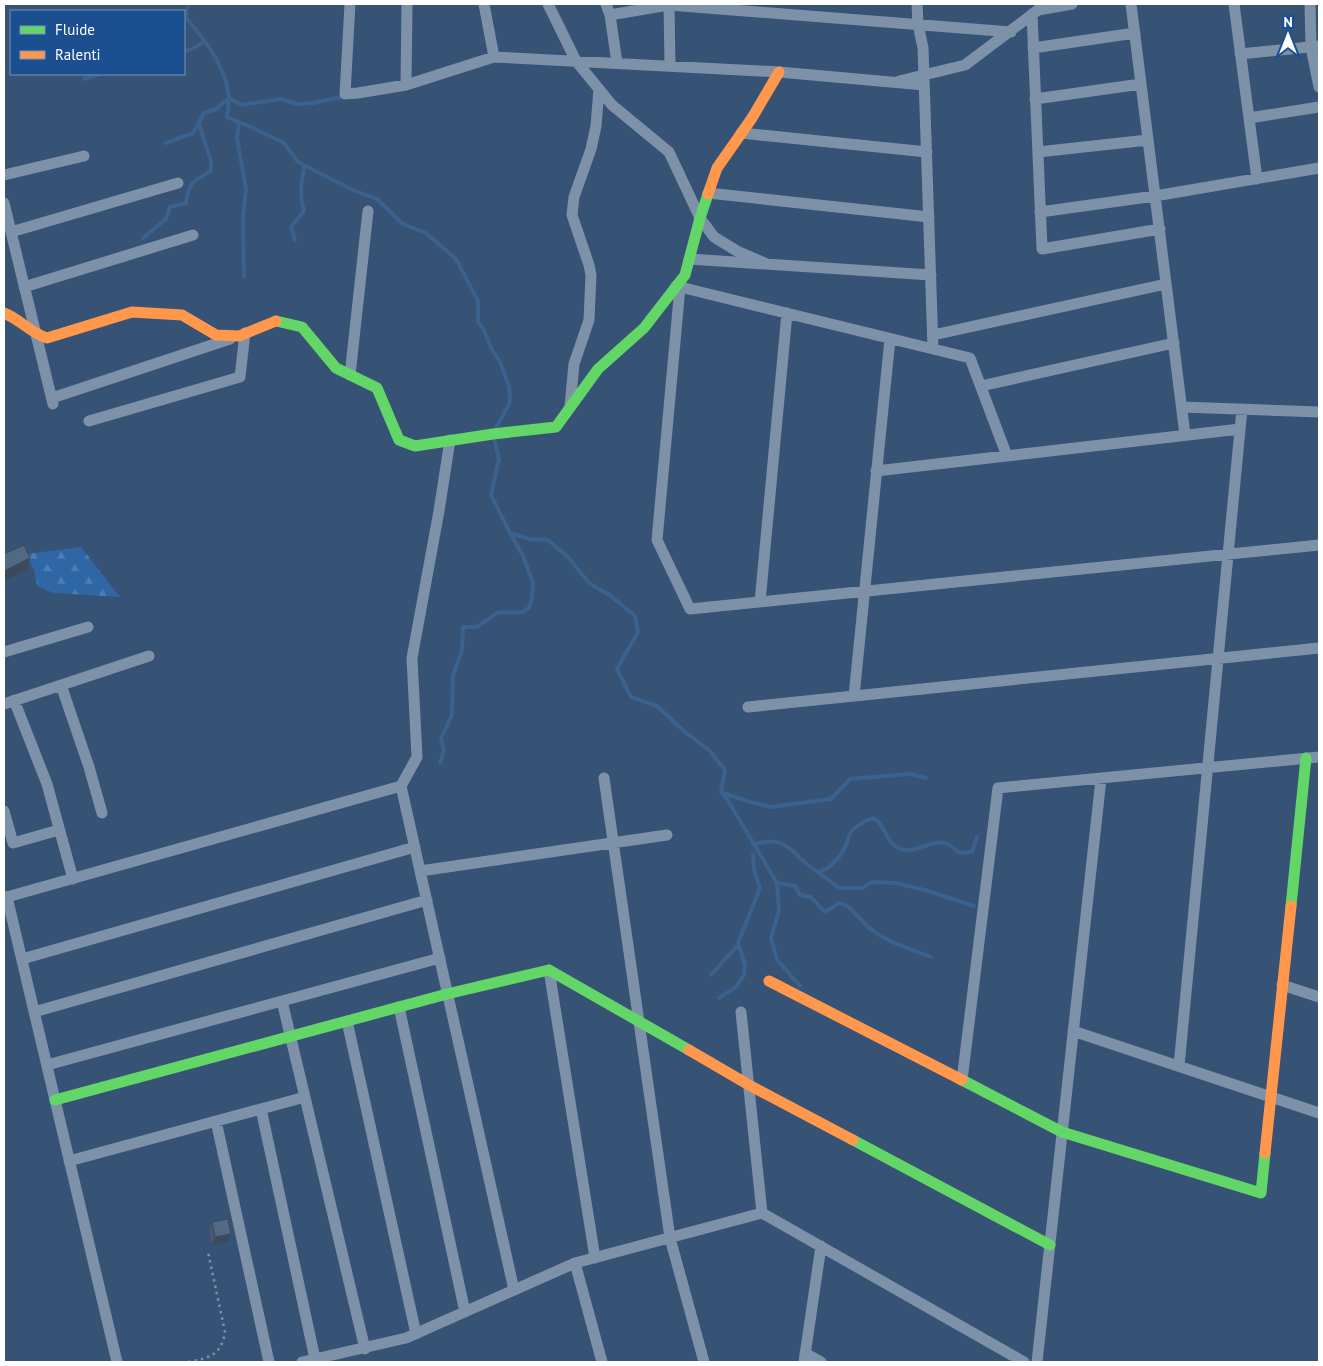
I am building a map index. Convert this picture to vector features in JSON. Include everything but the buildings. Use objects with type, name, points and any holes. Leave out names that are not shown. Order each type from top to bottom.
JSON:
[{"type":"street","points":[[350,4],[345,94],[358,94],[406,85],[494,57],[779,72],[894,82],[924,80],[965,65],[1038,10],[1072,4]]},
{"type":"street","points":[[406,85],[407,4]]},
{"type":"street","points":[[484,4],[494,57]]},
{"type":"street","points":[[548,4],[576,61],[612,105],[670,152],[700,218],[714,237],[737,251],[767,264]]},
{"type":"street","points":[[617,63],[608,9],[671,4],[1011,32]]},
{"type":"street","points":[[670,66],[671,4]]},
{"type":"street","points":[[917,4],[918,24],[923,48],[933,349]]},
{"type":"street","points":[[1131,4],[1185,435]]},
{"type":"street","points":[[1234,4],[1257,179]]},
{"type":"street","points":[[1310,4],[1319,88]]},
{"type":"street","points":[[1032,14],[1042,249],[1160,229]]},
{"type":"street","points":[[1033,48],[1135,33]]},
{"type":"street","points":[[1240,54],[1315,47]]},
{"type":"street","points":[[4,203],[53,401],[242,335],[276,321],[302,327],[336,368],[378,388],[399,440],[415,446],[556,427],[598,369],[644,328],[678,287],[684,275],[716,168],[741,133],[779,72]]},
{"type":"street","points":[[1035,99],[1141,84]]},
{"type":"street","points":[[570,408],[574,364],[588,320],[591,276],[572,215],[574,197],[591,149],[599,89]]},
{"type":"street","points":[[1249,118],[1319,107]]},
{"type":"street","points":[[741,133],[926,152]]},
{"type":"street","points":[[1038,152],[1148,140]]},
{"type":"street","points":[[4,175],[84,156]]},
{"type":"street","points":[[1040,212],[1155,196],[1319,168]]},
{"type":"street","points":[[11,232],[178,183]]},
{"type":"street","points":[[708,193],[929,217]]},
{"type":"street","points":[[350,375],[368,211]]},
{"type":"street","points":[[24,287],[192,236]]},
{"type":"street","points":[[689,259],[931,275]]},
{"type":"street","points":[[932,335],[1166,284]]},
{"type":"street","points":[[678,287],[970,358],[1007,456]]},
{"type":"street","points":[[678,287],[658,540],[690,610],[1319,546]]},
{"type":"street","points":[[4,313],[11,315],[36,336],[47,338],[132,312],[182,315],[216,335],[242,335]]},
{"type":"street","points":[[760,602],[787,314]]},
{"type":"street","points":[[89,421],[240,377],[242,335]]},
{"type":"street","points":[[854,696],[890,339]]},
{"type":"street","points":[[981,386],[1174,343]]},
{"type":"street","points":[[1182,407],[1319,412]]},
{"type":"street","points":[[1179,1066],[1242,409]]},
{"type":"street","points":[[876,471],[1240,429]]},
{"type":"street","points":[[450,440],[412,658],[417,757],[401,786],[514,1290]]},
{"type":"street","points":[[4,652],[88,627]]},
{"type":"street","points":[[748,707],[1319,648]]},
{"type":"street","points":[[73,879],[46,784],[9,702],[149,656]]},
{"type":"street","points":[[61,685],[89,766],[102,813]]},
{"type":"street","points":[[962,1080],[998,788],[1319,757]]},
{"type":"street","points":[[769,981],[1062,1132],[1261,1193],[1306,758]]},
{"type":"street","points":[[604,778],[670,1238],[704,1362]]},
{"type":"street","points":[[1037,1362],[1101,779]]},
{"type":"street","points":[[117,1362],[6,897],[401,786]]},
{"type":"street","points":[[4,811],[14,843],[59,830]]},
{"type":"street","points":[[420,871],[667,835]]},
{"type":"street","points":[[22,959],[415,847]]},
{"type":"street","points":[[34,1012],[427,900]]},
{"type":"street","points":[[47,1065],[440,958]]},
{"type":"street","points":[[549,970],[594,1258]]},
{"type":"street","points":[[55,1100],[448,994],[549,970],[748,1086],[1050,1245]]},
{"type":"street","points":[[1282,986],[1319,997]]},
{"type":"street","points":[[282,1001],[365,1348]]},
{"type":"street","points":[[399,1007],[465,1312]]},
{"type":"street","points":[[740,1012],[762,1213]]},
{"type":"street","points":[[347,1021],[416,1334]]},
{"type":"street","points":[[1073,1031],[1319,1113]]},
{"type":"street","points":[[69,1161],[305,1097]]},
{"type":"street","points":[[261,1109],[315,1360]]},
{"type":"street","points":[[216,1121],[269,1362]]},
{"type":"street","points":[[302,1362],[393,1342],[416,1334],[575,1263],[762,1213],[1024,1362]]},
{"type":"street","points":[[821,1246],[804,1358],[821,1362]]},
{"type":"street","points":[[575,1263],[602,1362]]},
{"type":"path","points":[[188,1362],[212,1356],[224,1342],[225,1332],[208,1252]]},
{"type":"green space","points":[[81,547],[120,597],[54,593],[37,586],[34,570],[26,554]]},
{"type":"waterway","points":[[188,4],[186,18],[214,54],[224,75],[229,97],[227,117],[284,143],[298,162],[353,190],[377,199],[403,224],[426,233],[456,259],[478,301],[478,322],[500,362],[509,386],[510,402],[496,428]]},
{"type":"waterway","points":[[185,52],[205,41]]},
{"type":"waterway","points":[[84,79],[97,75]]},
{"type":"waterway","points":[[166,143],[193,133],[204,113],[216,109],[229,98],[242,105],[281,99],[297,104],[313,103],[346,96]]},
{"type":"waterway","points":[[239,122],[237,138],[246,189],[243,218],[244,277]]},
{"type":"waterway","points":[[143,238],[166,219],[170,207],[186,203],[190,186],[200,177],[211,171],[211,161],[199,124]]},
{"type":"waterway","points":[[295,240],[291,227],[304,211],[301,188],[305,166]]},
{"type":"waterway","points":[[440,763],[444,750],[441,738],[452,715],[453,675],[462,651],[463,627],[477,627],[497,613],[523,612],[529,608],[532,599],[533,583],[523,556],[491,495],[499,459],[494,439]]},
{"type":"waterway","points":[[510,533],[530,539],[548,540],[568,557],[589,583],[611,596],[635,616],[638,632],[617,669],[631,697],[657,706],[685,732],[709,750],[725,770],[721,792],[777,883],[795,886],[800,895],[811,897],[825,912],[839,903],[843,904],[882,937],[931,957]]},
{"type":"waterway","points":[[723,793],[771,807],[831,799],[850,779],[910,774],[926,778]]},
{"type":"waterway","points":[[753,844],[771,841],[783,844],[818,872],[827,868],[838,858],[854,829],[863,822],[873,818],[878,822],[893,844],[905,850],[942,843],[951,846],[960,853],[972,852],[977,837]]},
{"type":"waterway","points":[[719,998],[735,988],[744,975],[745,965],[738,943],[760,888],[754,869],[753,854]]},
{"type":"waterway","points":[[818,872],[839,888],[862,888],[873,882],[895,883],[925,890],[974,906]]},
{"type":"waterway","points":[[777,883],[779,910],[771,938],[777,960],[800,986]]},
{"type":"waterway","points":[[711,975],[738,945]]},
{"type":"traffic: fast","points":[[276,321],[302,327],[336,368],[377,388],[399,440],[415,446],[556,427],[598,369],[644,328],[685,275],[708,194]]},
{"type":"traffic: fast","points":[[1291,906],[1306,758]]},
{"type":"traffic: fast","points":[[55,1100],[447,994],[549,970],[689,1050]]},
{"type":"traffic: fast","points":[[962,1080],[1062,1132],[1261,1193],[1265,1153]]},
{"type":"traffic: fast","points":[[853,1140],[1050,1245]]},
{"type":"traffic: slow","points":[[708,194],[717,168],[752,118],[779,72]]},
{"type":"traffic: slow","points":[[4,313],[35,333],[47,338],[132,312],[182,315],[216,335],[239,336],[276,321]]},
{"type":"traffic: slow","points":[[1265,1153],[1291,906]]},
{"type":"traffic: slow","points":[[769,981],[962,1080]]},
{"type":"traffic: slow","points":[[689,1050],[749,1085],[853,1140]]}]
